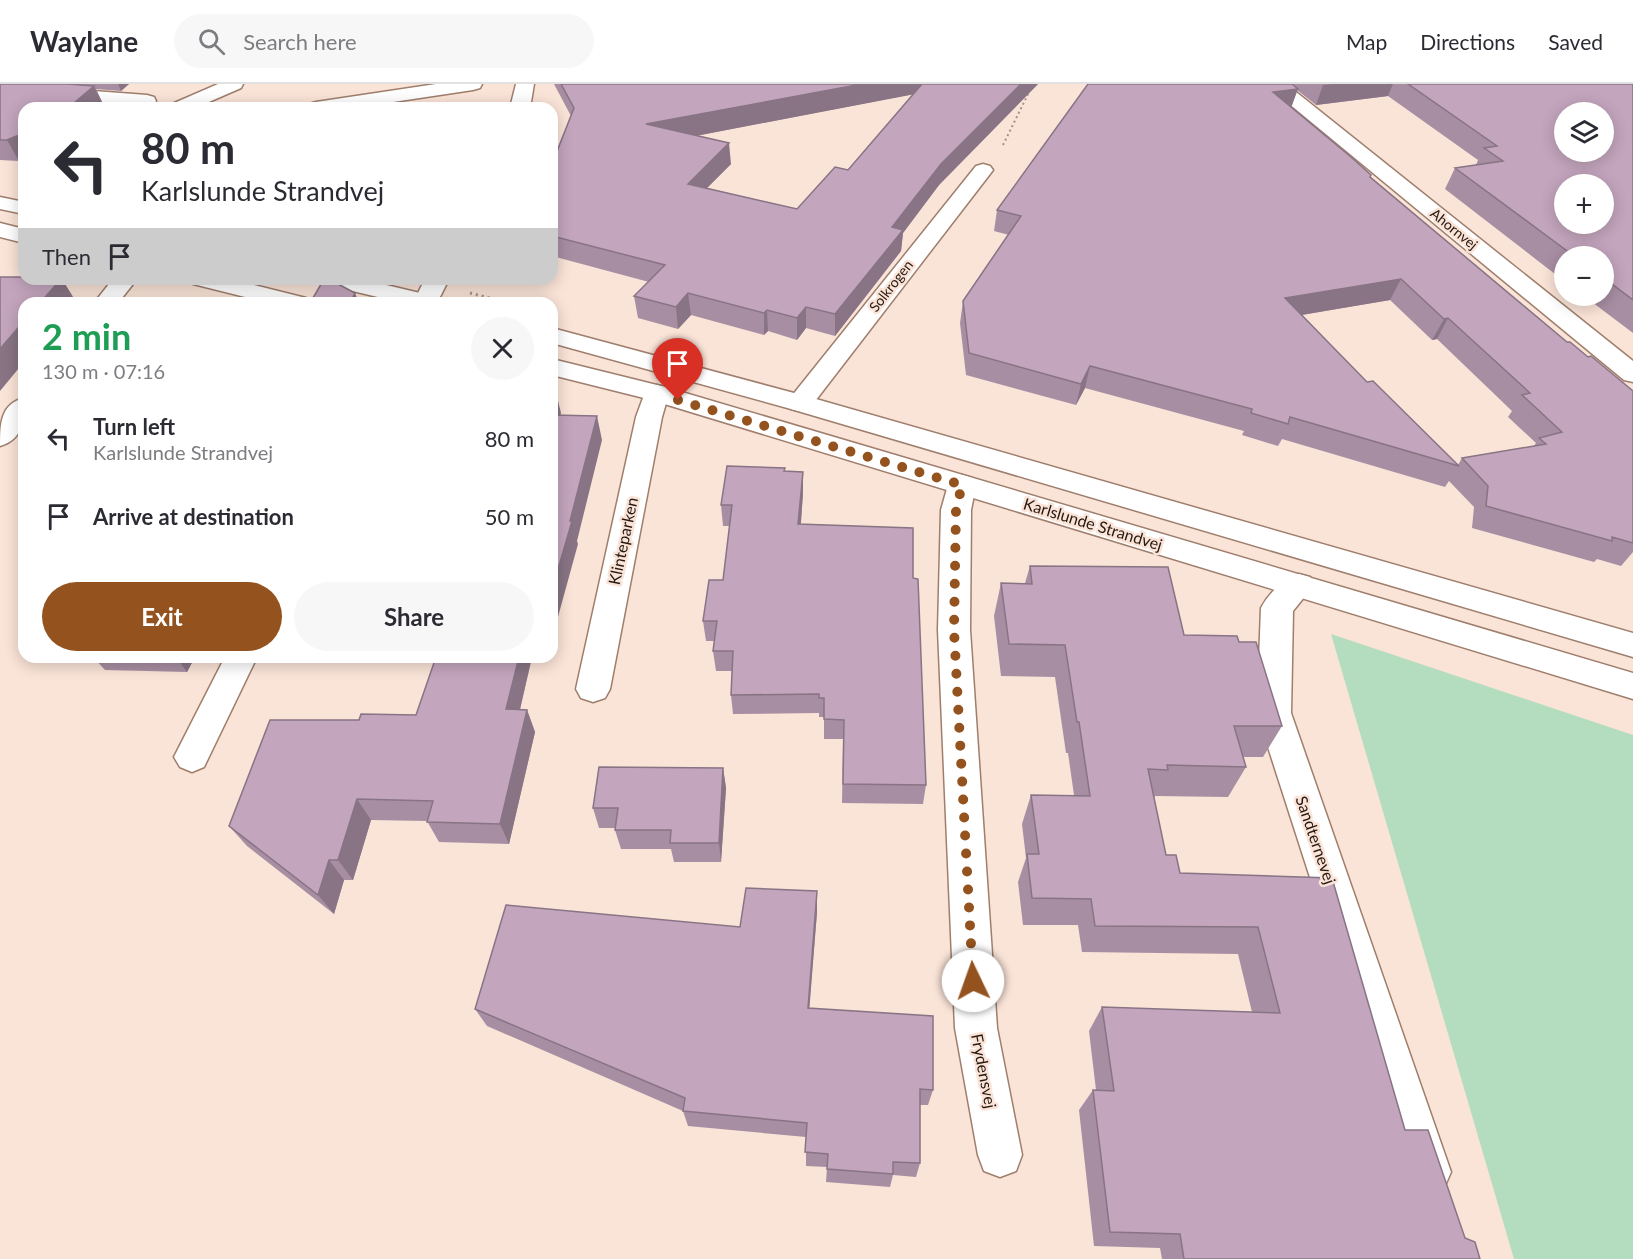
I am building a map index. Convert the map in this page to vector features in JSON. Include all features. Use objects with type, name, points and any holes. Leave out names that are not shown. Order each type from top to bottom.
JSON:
[{"type":"street","points":[[146,102],[164,84]]},
{"type":"street","points":[[193,102],[234,84]]},
{"type":"street","points":[[355,102],[473,84]]},
{"type":"street","points":[[521,102],[525,84]]},
{"type":"street","name":"Ahornvej","points":[[1274,84],[1633,374]]},
{"type":"street","points":[[0,90],[123,102]]},
{"type":"street","name":"Solkrogen","points":[[800,403],[983,170]]},
{"type":"street","points":[[0,202],[18,206]]},
{"type":"street","points":[[0,231],[18,235]]},
{"type":"street","points":[[111,297],[120,285]]},
{"type":"street","points":[[225,285],[274,297]]},
{"type":"street","points":[[357,285],[408,297]]},
{"type":"street","name":"Karlslunde Strandvej","points":[[558,337],[800,403],[1633,645]]},
{"type":"street","name":"Karlslunde Strandvej","points":[[558,368],[656,393],[1633,686]]},
{"type":"street","name":"Klinteparken","points":[[593,689],[646,429],[656,393]]},
{"type":"street","points":[[0,437],[18,414]]},
{"type":"street","name":"Frydensvej","points":[[962,485],[956,510],[954,630],[974,993],[976,1028],[1000,1155]]},
{"type":"street","name":"Sandternevej","points":[[1299,585],[1277,608],[1274,713],[1437,1200]]},
{"type":"street","points":[[192,757],[238,663]]},
{"type":"path","points":[[983,170],[999,153],[1033,84]]},
{"type":"green space","points":[[1331,634],[1633,735],[1633,1259],[1514,1259]]},
{"type":"building","points":[[0,84],[94,86],[75,102],[18,102],[18,135],[0,140]]},
{"type":"building","points":[[561,84],[862,84],[646,124],[729,143],[688,184],[797,209],[835,167],[848,170],[922,84],[1021,84],[941,164],[892,227],[903,230],[835,314],[806,307],[797,318],[767,310],[764,313],[688,293],[676,307],[634,296],[665,265],[558,238],[558,149],[574,108]]},
{"type":"building","points":[[1088,84],[1292,84],[1298,89],[1273,92],[1351,157],[1371,175],[1370,177],[1567,342],[1588,357],[1591,356],[1633,391],[1633,543],[1612,537],[1612,541],[1486,506],[1488,486],[1462,458],[1546,444],[1539,438],[1562,432],[1522,395],[1530,393],[1448,318],[1444,319],[1401,279],[1285,298],[1367,382],[1373,381],[1459,466],[1290,417],[1288,424],[1251,413],[1252,409],[1090,366],[1081,384],[969,353],[963,301],[1021,216],[997,210]]},
{"type":"building","points":[[1408,84],[1633,84],[1633,300],[1614,286],[1614,246],[1560,246],[1455,168],[1503,161],[1484,148],[1497,146]]},
{"type":"building","points":[[0,277],[18,277],[18,285],[56,285],[45,297],[18,297],[18,328],[0,349]]},
{"type":"building","points":[[320,285],[340,285],[355,293],[353,297],[314,297]]},
{"type":"building","points":[[558,415],[597,416],[570,521],[572,521],[558,569]]},
{"type":"building","points":[[727,466],[785,468],[784,471],[803,472],[798,524],[913,528],[913,578],[918,579],[926,785],[843,784],[844,720],[824,719],[824,698],[819,698],[819,694],[731,695],[733,651],[713,651],[717,621],[703,621],[709,580],[723,580],[732,505],[721,505]]},
{"type":"building","points":[[1030,566],[1168,567],[1184,635],[1237,636],[1239,642],[1256,642],[1282,726],[1234,726],[1246,767],[1167,765],[1168,770],[1148,769],[1166,855],[1176,855],[1180,873],[1332,878],[1405,1130],[1428,1130],[1465,1238],[1475,1242],[1480,1259],[1184,1259],[1180,1234],[1110,1232],[1093,1090],[1114,1091],[1102,1007],[1280,1013],[1258,927],[1095,926],[1091,899],[1032,898],[1027,854],[1039,854],[1031,795],[1090,796],[1065,645],[1009,644],[1001,583],[1032,584]]},
{"type":"building","points":[[434,663],[518,663],[506,709],[527,710],[500,824],[427,822],[433,801],[357,799],[338,860],[329,860],[318,895],[229,826],[270,720],[359,720],[361,714],[416,715]]},
{"type":"building","points":[[599,767],[723,768],[719,843],[670,843],[671,830],[615,830],[618,808],[593,808]]},
{"type":"building","points":[[746,888],[817,891],[808,1008],[933,1016],[933,1090],[920,1089],[920,1163],[893,1162],[893,1174],[827,1169],[828,1154],[805,1152],[807,1123],[683,1111],[685,1098],[475,1009],[506,905],[740,927]]},
{"type":"route","points":[[678,400],[962,485],[956,510],[954,630],[973,981]]}]
